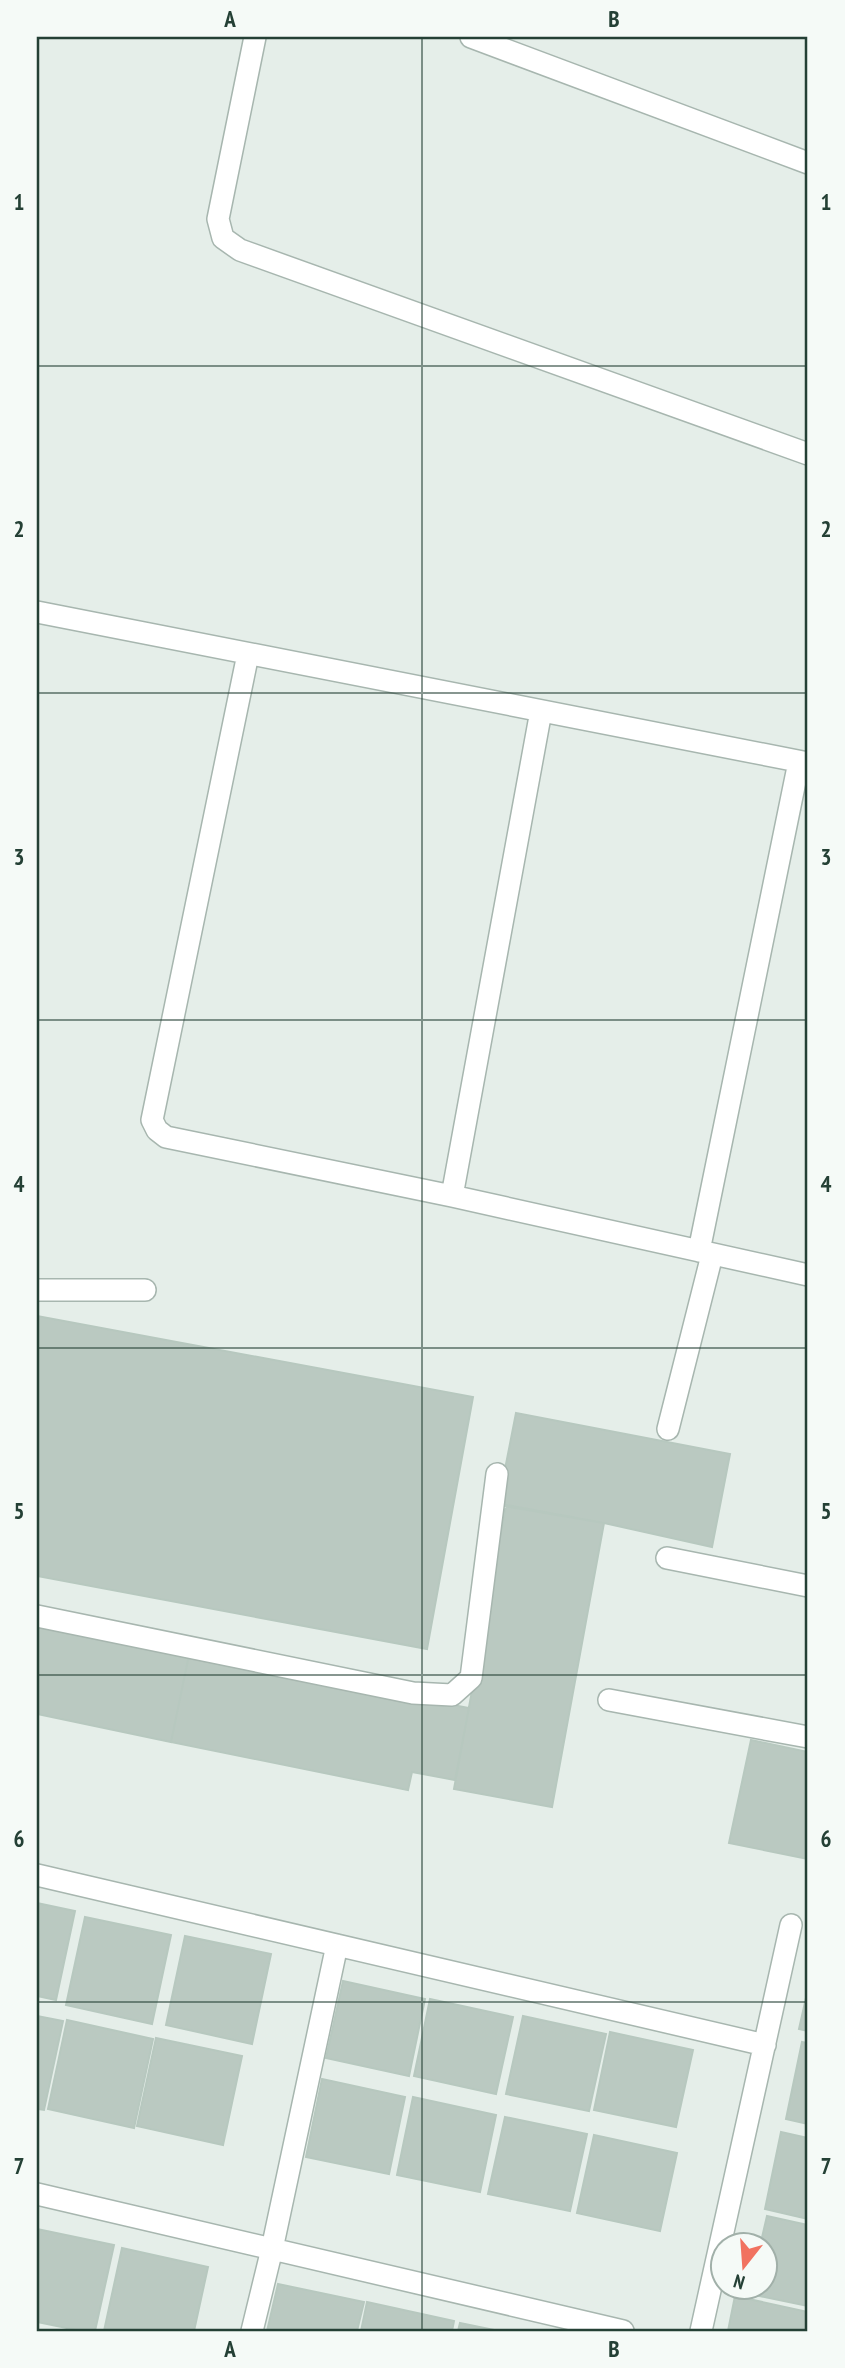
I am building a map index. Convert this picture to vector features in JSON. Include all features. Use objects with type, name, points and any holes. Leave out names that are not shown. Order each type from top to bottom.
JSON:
[{"type":"street","points":[[255,37],[218,219],[223,238],[253,255],[808,454]]},
{"type":"street","points":[[471,37],[808,163]]},
{"type":"street","points":[[37,612],[804,762],[668,1429]]},
{"type":"street","points":[[248,654],[152,1120],[157,1130],[166,1137],[452,1196],[808,1275]]},
{"type":"street","points":[[452,1196],[541,711]]},
{"type":"street","points":[[37,1290],[145,1290]]},
{"type":"street","points":[[37,1616],[413,1693],[452,1695],[471,1678],[497,1474]]},
{"type":"street","points":[[667,1558],[808,1586]]},
{"type":"street","points":[[609,1700],[808,1737]]},
{"type":"street","points":[[37,1875],[765,2045]]},
{"type":"street","points":[[701,2331],[791,1925]]},
{"type":"street","points":[[252,2331],[337,1945]]},
{"type":"street","points":[[37,2194],[623,2331]]},
{"type":"building","points":[[37,1316],[473,1397],[427,1649],[37,1576]]},
{"type":"building","points":[[516,1413],[730,1454],[712,1547],[604,1523],[498,1505]]},
{"type":"building","points":[[506,1505],[604,1523],[552,1807],[454,1789]]},
{"type":"building","points":[[37,1623],[189,1655],[171,1742],[37,1714]]},
{"type":"building","points":[[189,1655],[469,1708],[455,1780],[412,1772],[408,1790],[171,1742]]},
{"type":"building","points":[[751,1740],[808,1752],[808,1859],[729,1843]]},
{"type":"building","points":[[37,1903],[75,1911],[56,2000],[37,1996]]},
{"type":"building","points":[[85,1917],[171,1935],[152,2024],[66,2005]]},
{"type":"building","points":[[185,1936],[271,1954],[252,2044],[166,2025]]},
{"type":"building","points":[[343,1981],[425,1999],[409,2076],[326,2058]]},
{"type":"building","points":[[808,1989],[808,2031],[799,2029]]},
{"type":"building","points":[[430,1999],[513,2017],[496,2094],[414,2076]]},
{"type":"building","points":[[37,2016],[63,2021],[44,2110],[37,2109]]},
{"type":"building","points":[[523,2016],[606,2034],[589,2111],[506,2094]]},
{"type":"building","points":[[67,2020],[153,2039],[134,2128],[48,2109]]},
{"type":"building","points":[[610,2032],[693,2050],[676,2127],[594,2110]]},
{"type":"building","points":[[156,2038],[242,2056],[223,2145],[137,2126]]},
{"type":"building","points":[[802,2042],[808,2043],[808,2124],[786,2119]]},
{"type":"building","points":[[322,2079],[405,2097],[389,2174],[306,2157]]},
{"type":"building","points":[[413,2097],[496,2115],[480,2192],[397,2175]]},
{"type":"building","points":[[505,2117],[587,2134],[570,2211],[488,2194]]},
{"type":"building","points":[[781,2132],[808,2138],[808,2219],[765,2209]]},
{"type":"building","points":[[594,2135],[677,2153],[660,2231],[577,2213]]},
{"type":"building","points":[[767,2216],[808,2225],[808,2306],[778,2300],[778,2232],[763,2232]]},
{"type":"building","points":[[37,2229],[114,2245],[95,2331],[81,2331],[37,2322]]},
{"type":"building","points":[[122,2248],[208,2267],[194,2331],[104,2331]]},
{"type":"building","points":[[278,2284],[364,2302],[357,2331],[267,2331]]},
{"type":"building","points":[[367,2302],[454,2321],[452,2331],[361,2331]]},
{"type":"building","points":[[734,2302],[762,2302],[808,2312],[808,2331],[728,2331]]},
{"type":"building","points":[[460,2323],[499,2331],[458,2331]]}]
